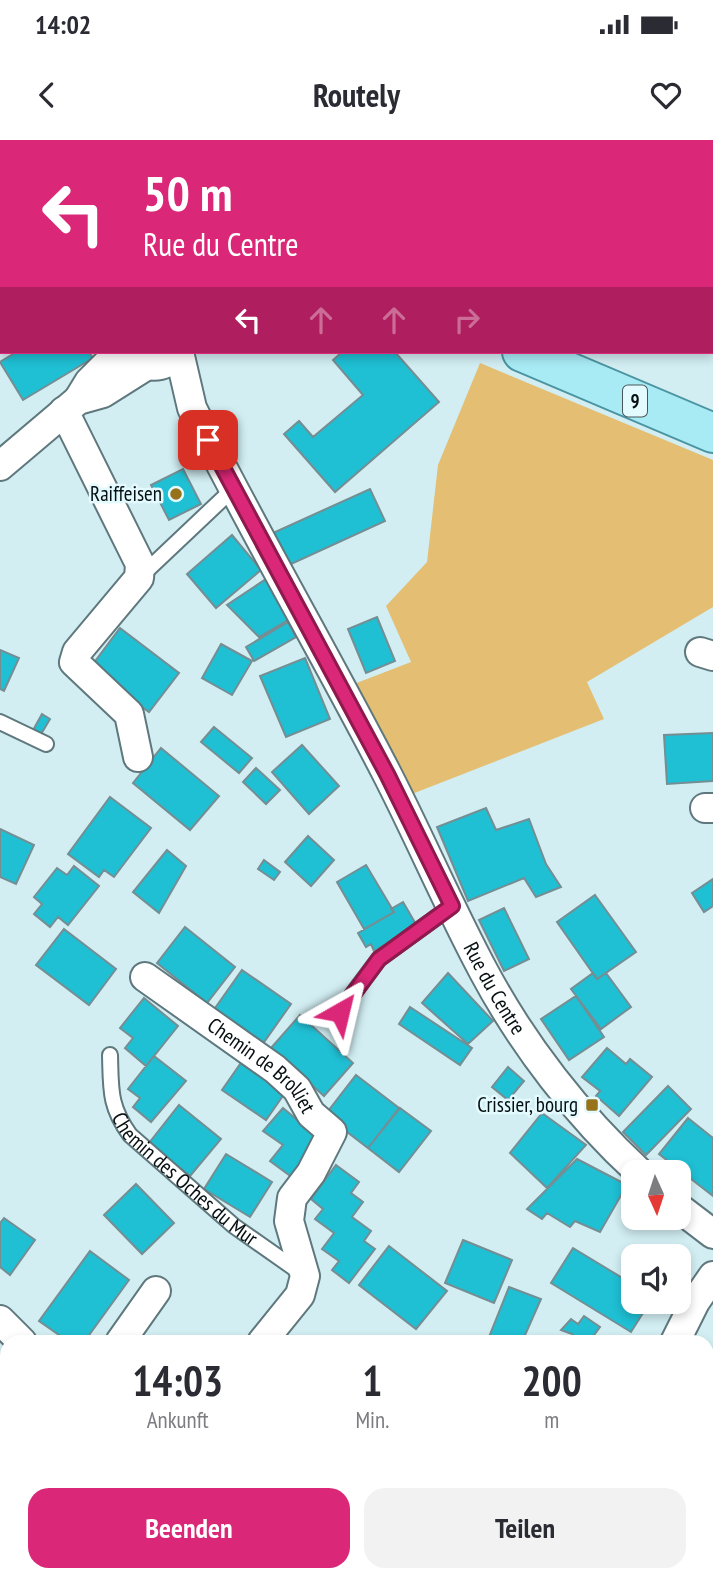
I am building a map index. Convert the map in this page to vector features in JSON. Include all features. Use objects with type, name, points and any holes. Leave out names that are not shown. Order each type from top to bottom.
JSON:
[{"type":"main road","name":"9","points":[[530,354],[555,360],[713,433]]},
{"type":"street","points":[[0,467],[71,406],[103,393],[152,356]]},
{"type":"street","name":"Rue du Centre","points":[[152,356],[192,408],[387,774],[485,974],[521,1032],[580,1111],[627,1160]]},
{"type":"street","points":[[71,406],[140,564],[139,578],[77,652],[74,662],[129,714],[138,757]]},
{"type":"street","name":"Chemin de Brolliet","points":[[145,977],[275,1069],[297,1089],[311,1114],[332,1132],[311,1173]]},
{"type":"street","name":"Chemin des Oches du Mur","points":[[305,1276],[289,1221],[292,1198],[311,1173]]},
{"type":"street","points":[[691,1217],[713,1234]]},
{"type":"street","points":[[267,1335],[299,1294],[305,1276]]},
{"type":"street","points":[[678,1335],[695,1302],[713,1276]]},
{"type":"street","points":[[125,1335],[156,1291]]},
{"type":"street","points":[[0,1320],[15,1335]]},
{"type":"lane","points":[[139,578],[234,488]]},
{"type":"lane","points":[[0,722],[46,744]]},
{"type":"lane","points":[[340,1012],[379,959],[452,906]]},
{"type":"lane","name":"Chemin des Oches du Mur","points":[[110,1055],[111,1100],[130,1135],[234,1226],[305,1276]]},
{"type":"shaded area","points":[[480,363],[713,460],[713,607],[587,682],[604,719],[412,794],[354,684],[411,662],[386,606],[427,562],[438,465]]},
{"type":"building","points":[[13,354],[90,354],[93,358],[23,400],[0,362]]},
{"type":"building","points":[[340,354],[397,354],[439,402],[335,492],[284,434],[299,421],[313,437],[363,395],[333,360]]},
{"type":"building","name":"Raiffeisen","points":[[183,469],[201,504],[169,520],[151,485]]},
{"type":"building","points":[[370,489],[385,521],[289,565],[273,533]]},
{"type":"building","points":[[232,535],[261,570],[216,608],[187,574]]},
{"type":"building","points":[[266,579],[290,619],[259,637],[227,605]]},
{"type":"building","points":[[377,617],[395,661],[366,673],[348,629]]},
{"type":"building","points":[[288,622],[296,637],[254,661],[246,647]]},
{"type":"building","points":[[120,628],[179,673],[149,712],[90,668]]},
{"type":"building","points":[[221,644],[252,661],[232,695],[202,678]]},
{"type":"building","points":[[0,650],[19,658],[4,691],[0,689]]},
{"type":"building","points":[[305,658],[330,719],[286,737],[260,676]]},
{"type":"building","points":[[42,714],[50,719],[40,736],[32,732]]},
{"type":"building","points":[[214,727],[252,758],[239,773],[201,742]]},
{"type":"building","points":[[713,733],[713,781],[667,784],[664,735]]},
{"type":"building","points":[[302,745],[339,786],[309,814],[272,772]]},
{"type":"building","points":[[161,748],[219,796],[190,830],[133,783]]},
{"type":"building","points":[[256,768],[280,790],[266,804],[243,782]]},
{"type":"building","points":[[110,797],[151,828],[114,877],[104,870],[99,877],[68,854]]},
{"type":"building","points":[[486,808],[496,830],[529,819],[546,864],[561,887],[536,897],[524,878],[468,901],[437,827]]},
{"type":"building","points":[[0,829],[34,845],[16,884],[0,877]]},
{"type":"building","points":[[308,836],[334,860],[311,886],[285,862]]},
{"type":"building","points":[[167,850],[186,866],[159,913],[133,892]]},
{"type":"building","points":[[264,860],[280,872],[274,880],[258,869]]},
{"type":"building","points":[[366,865],[394,912],[364,929],[337,882]]},
{"type":"building","points":[[74,866],[99,886],[68,925],[58,917],[50,927],[34,914],[42,904],[34,897],[57,868],[67,875]]},
{"type":"building","points":[[713,879],[713,906],[704,912],[692,893]]},
{"type":"building","points":[[595,895],[636,952],[597,979],[557,922]]},
{"type":"building","points":[[403,902],[417,926],[374,951],[371,944],[366,947],[358,933],[394,912],[391,909]]},
{"type":"building","points":[[504,908],[529,959],[504,971],[479,920]]},
{"type":"building","points":[[185,927],[235,967],[207,1003],[157,963]]},
{"type":"building","points":[[64,929],[116,969],[89,1005],[36,965]]},
{"type":"building","points":[[242,970],[291,1004],[262,1045],[213,1011]]},
{"type":"building","points":[[448,973],[493,1021],[468,1044],[422,1003]]},
{"type":"building","points":[[593,973],[597,979],[606,973],[631,1007],[601,1029],[571,989]]},
{"type":"building","points":[[576,996],[604,1037],[569,1060],[541,1019]]},
{"type":"building","points":[[144,998],[178,1026],[146,1066],[125,1048],[133,1038],[120,1028]]},
{"type":"building","points":[[410,1007],[472,1048],[460,1065],[399,1024]]},
{"type":"building","points":[[300,1015],[353,1063],[324,1096],[271,1048]]},
{"type":"building","points":[[607,1048],[626,1064],[630,1059],[652,1077],[619,1116],[596,1096],[600,1091],[582,1077]]},
{"type":"building","points":[[154,1056],[186,1081],[151,1122],[133,1107],[140,1098],[128,1089]]},
{"type":"building","points":[[243,1060],[287,1090],[266,1120],[222,1090]]},
{"type":"building","points":[[508,1067],[524,1081],[508,1100],[492,1087]]},
{"type":"building","points":[[356,1075],[399,1108],[368,1148],[325,1115]]},
{"type":"building","points":[[668,1086],[691,1109],[646,1155],[623,1132]]},
{"type":"building","points":[[179,1105],[221,1139],[190,1176],[149,1143]]},
{"type":"building","points":[[283,1108],[313,1133],[316,1155],[293,1178],[270,1161],[283,1145],[263,1131]]},
{"type":"building","points":[[400,1108],[431,1131],[399,1172],[368,1148]]},
{"type":"building","points":[[542,1113],[586,1145],[547,1188],[510,1153]]},
{"type":"building","points":[[688,1118],[713,1138],[713,1196],[691,1179],[691,1160],[667,1160],[659,1154]]},
{"type":"building","points":[[226,1154],[272,1182],[250,1217],[204,1189]]},
{"type":"building","points":[[577,1159],[621,1182],[621,1195],[600,1232],[575,1221],[570,1227],[547,1213],[542,1219],[527,1209]]},
{"type":"building","points":[[336,1165],[359,1182],[351,1193],[363,1202],[352,1217],[371,1231],[364,1241],[375,1249],[349,1283],[332,1270],[339,1261],[322,1249],[334,1233],[315,1219],[323,1209],[311,1199]]},
{"type":"building","points":[[136,1184],[174,1223],[142,1254],[104,1215]]},
{"type":"building","points":[[4,1218],[35,1240],[10,1275],[0,1267],[0,1223]]},
{"type":"building","points":[[463,1240],[512,1260],[494,1303],[445,1283]]},
{"type":"building","points":[[389,1246],[447,1291],[416,1329],[359,1285]]},
{"type":"building","points":[[573,1248],[621,1277],[621,1314],[642,1314],[631,1332],[551,1283]]},
{"type":"building","points":[[90,1251],[129,1280],[89,1335],[59,1335],[39,1321]]},
{"type":"building","points":[[509,1287],[541,1299],[525,1335],[490,1335]]},
{"type":"building","points":[[584,1316],[600,1327],[594,1335],[571,1335],[561,1330],[571,1319],[578,1324]]},
{"type":"place","name":"Raiffeisen","points":[[176,494]]},
{"type":"place","name":"Crissier, bourg","points":[[592,1105]]},
{"type":"route","points":[[208,440],[316,638],[452,906],[379,959],[340,1012]]}]
